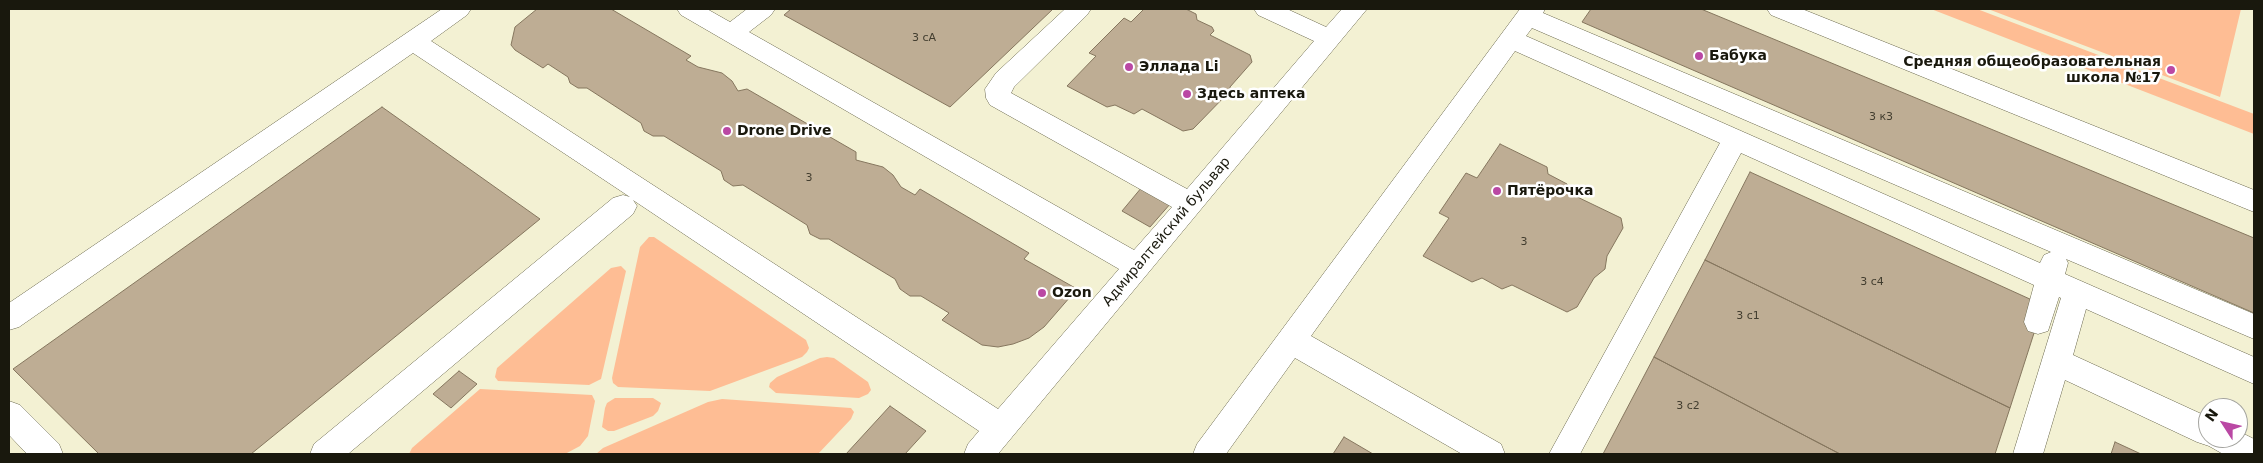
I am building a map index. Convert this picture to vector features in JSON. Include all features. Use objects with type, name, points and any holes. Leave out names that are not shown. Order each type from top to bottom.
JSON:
[{"type":"street","points":[[9,318],[459,9]]},
{"type":"street","points":[[689,9],[1138,266]]},
{"type":"street","points":[[732,34],[763,9]]},
{"type":"street","points":[[1079,9],[1005,80],[998,89],[999,98],[1190,204]]},
{"type":"street","points":[[1266,9],[1330,39]]},
{"type":"street","name":"Адмиралтейский бульвар","points":[[979,454],[1355,9]]},
{"type":"street","points":[[1779,9],[2254,201]]},
{"type":"street","points":[[1208,454],[1530,12],[2254,327]]},
{"type":"street","points":[[1511,39],[2254,372]]},
{"type":"street","points":[[413,41],[1000,428]]},
{"type":"street","points":[[1564,454],[1735,139]]},
{"type":"street","points":[[325,454],[623,206]]},
{"type":"street","points":[[2038,322],[2060,244]]},
{"type":"street","points":[[2028,454],[2077,292]]},
{"type":"street","points":[[1291,340],[1490,454]]},
{"type":"street","points":[[2056,361],[2198,427]]},
{"type":"street","points":[[9,415],[48,454]]},
{"type":"street","points":[[2242,448],[2254,454]]},
{"type":"shaded area","points":[[1931,9],[1977,9],[2254,114],[2254,134]]},
{"type":"shaded area","points":[[1988,9],[2241,9],[2220,97]]},
{"type":"shaded area","points":[[649,237],[654,237],[806,340],[809,348],[807,352],[802,357],[710,391],[618,387],[613,383],[612,378],[640,247]]},
{"type":"shaded area","points":[[621,266],[626,271],[601,379],[589,385],[498,381],[495,377],[497,368],[611,268]]},
{"type":"shaded area","points":[[820,358],[834,358],[868,382],[871,390],[868,394],[859,398],[776,393],[769,387],[770,383],[777,377]]},
{"type":"shaded area","points":[[480,389],[592,395],[595,401],[588,436],[580,446],[565,454],[409,454],[412,448]]},
{"type":"shaded area","points":[[615,398],[653,398],[661,403],[658,411],[653,416],[614,431],[608,431],[602,427],[605,408],[607,403]]},
{"type":"shaded area","points":[[722,399],[851,408],[854,412],[851,419],[818,454],[596,454],[603,448],[708,402]]},
{"type":"building","points":[[537,9],[611,9],[691,56],[686,60],[698,67],[722,73],[732,81],[738,91],[747,89],[856,152],[856,160],[883,167],[893,175],[901,187],[915,195],[920,189],[1029,253],[1024,259],[1077,289],[1044,327],[1029,338],[998,347],[982,345],[942,320],[949,313],[921,296],[910,296],[900,289],[895,279],[829,239],[820,239],[810,234],[807,225],[743,185],[733,186],[724,180],[721,171],[664,136],[653,136],[644,131],[641,123],[587,88],[578,88],[570,83],[568,77],[548,64],[543,68],[515,50],[511,45],[515,27]]},
{"type":"building","points":[[791,9],[1053,9],[950,107],[784,15]]},
{"type":"building","points":[[1144,9],[1186,9],[1196,14],[1197,20],[1212,27],[1214,31],[1210,35],[1250,55],[1252,62],[1230,87],[1230,91],[1193,129],[1183,131],[1142,109],[1134,114],[1115,105],[1107,107],[1067,86],[1096,56],[1089,53],[1124,18],[1131,22]]},
{"type":"building","points":[[1591,9],[1701,9],[2254,238],[2254,313],[1582,22]]},
{"type":"building","points":[[382,107],[540,219],[251,454],[99,454],[13,369]]},
{"type":"building","points":[[1500,144],[1547,167],[1548,174],[1567,184],[1569,193],[1621,218],[1623,228],[1607,256],[1605,269],[1594,278],[1577,307],[1567,312],[1512,285],[1502,289],[1482,278],[1472,282],[1423,256],[1449,218],[1439,213],[1466,173],[1477,178]]},
{"type":"building","points":[[1750,172],[2043,305],[2010,408],[1705,260]]},
{"type":"building","points":[[1142,187],[1171,203],[1150,227],[1122,211]]},
{"type":"building","points":[[1705,260],[2010,408],[1995,454],[1840,454],[1654,357]]},
{"type":"building","points":[[1654,357],[1840,454],[1603,454]]},
{"type":"building","points":[[459,371],[477,384],[451,408],[433,394]]},
{"type":"building","points":[[890,406],[926,431],[905,454],[846,454]]},
{"type":"building","points":[[1344,437],[1373,454],[1333,454]]},
{"type":"building","points":[[2115,442],[2141,454],[2111,454]]},
{"type":"place","name":"Бабука","points":[[1699,56]]},
{"type":"place","name":"Эллада Li","points":[[1129,67]]},
{"type":"place","name":"Средняя общеобразовательная школа №17","points":[[2171,70]]},
{"type":"place","name":"Здесь аптека","points":[[1187,94]]},
{"type":"place","name":"Drone Drive","points":[[727,131]]},
{"type":"place","name":"Пятёрочка","points":[[1497,191]]},
{"type":"place","name":"Ozon","points":[[1042,293]]}]
